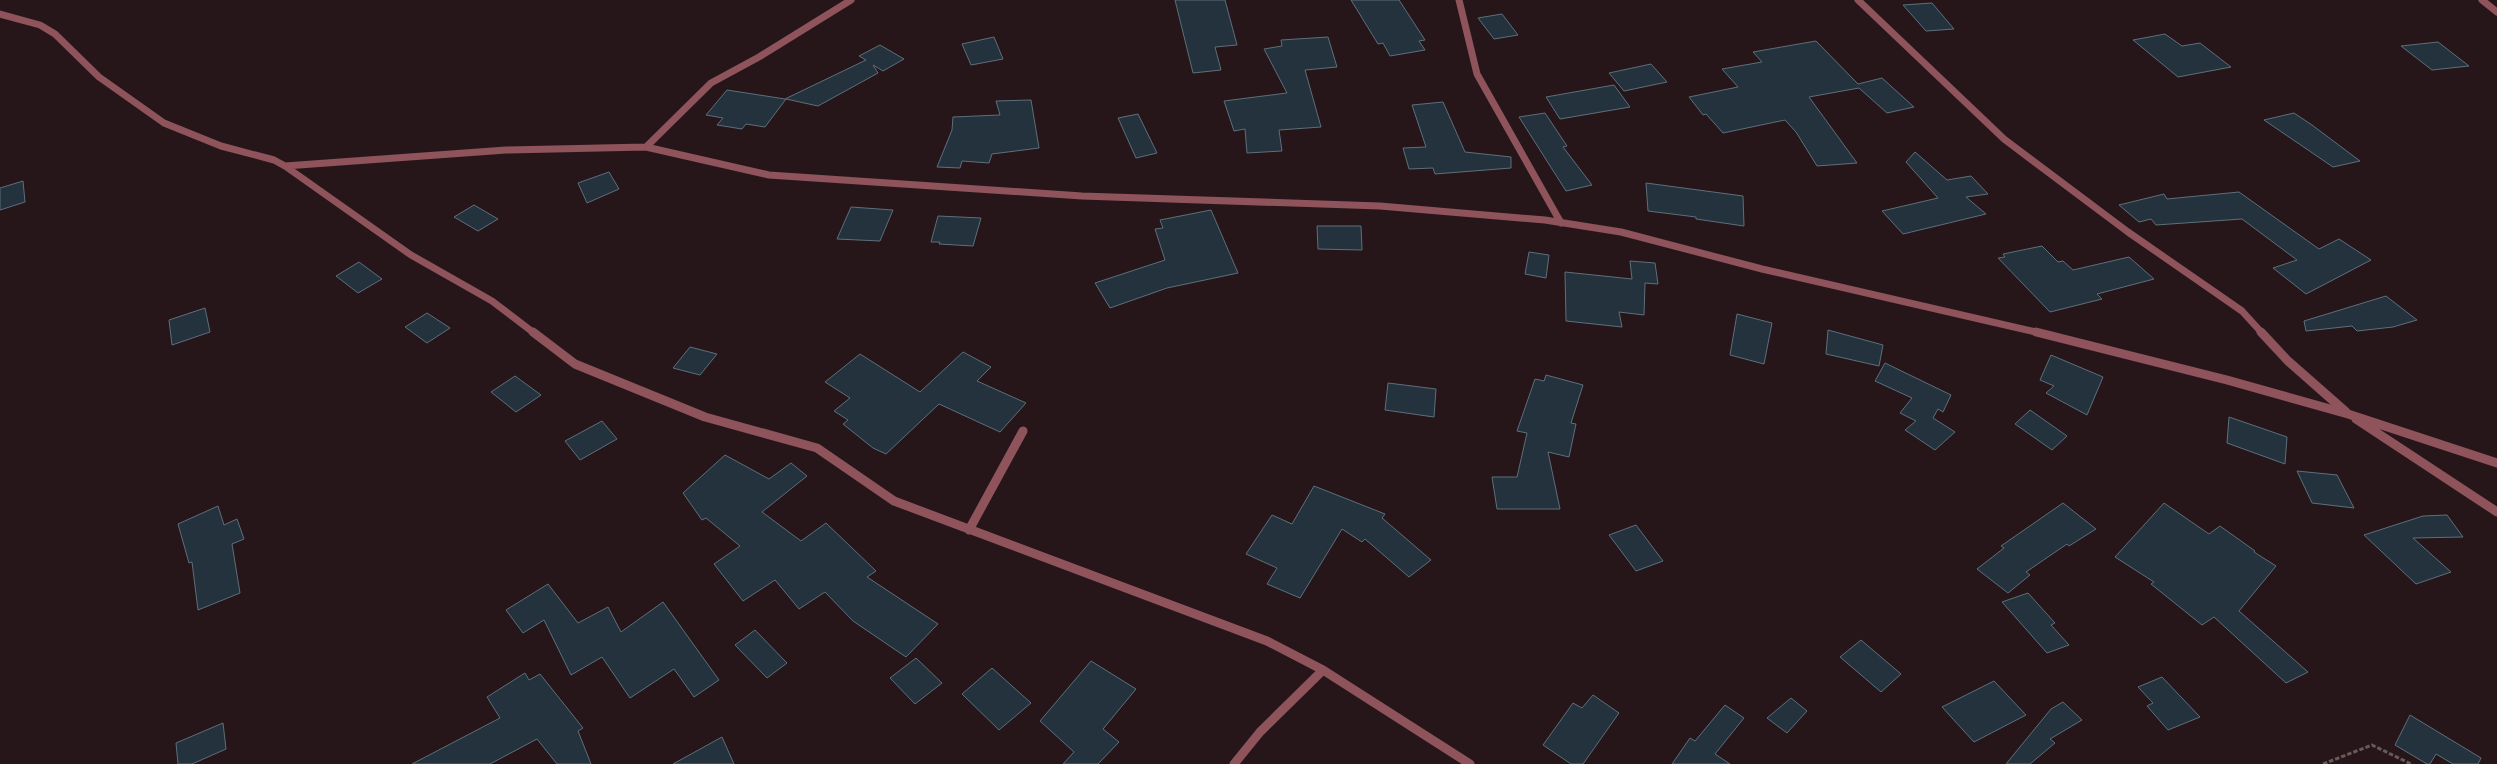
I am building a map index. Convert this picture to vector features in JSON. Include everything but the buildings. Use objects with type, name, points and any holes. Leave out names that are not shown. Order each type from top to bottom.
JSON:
[{"type":"street","points":[[646,147],[711,83],[759,57],[851,0]]},
{"type":"street","points":[[1459,0],[1477,74],[1561,223]]},
{"type":"street","points":[[1858,0],[2004,139],[2128,232],[2242,311],[2288,361],[2348,414],[2497,512]]},
{"type":"street","points":[[2482,0],[2497,12]]},
{"type":"street","points":[[0,14],[40,25],[55,34],[99,78],[164,123],[221,146],[274,160],[285,166],[411,255],[492,301],[575,364],[705,416],[805,443],[817,448],[894,501],[1267,641],[1324,670],[1470,764]]},
{"type":"street","points":[[285,166],[506,150],[646,147],[769,176],[1082,196],[1380,206],[1561,223],[1621,232],[1762,269],[2069,340],[2348,414],[2497,463]]},
{"type":"street","points":[[969,530],[1022,431]]},
{"type":"street","points":[[1234,764],[1260,732],[1324,670]]},
{"type":"path","points":[[2323,764],[2372,745],[2411,764]]}]
